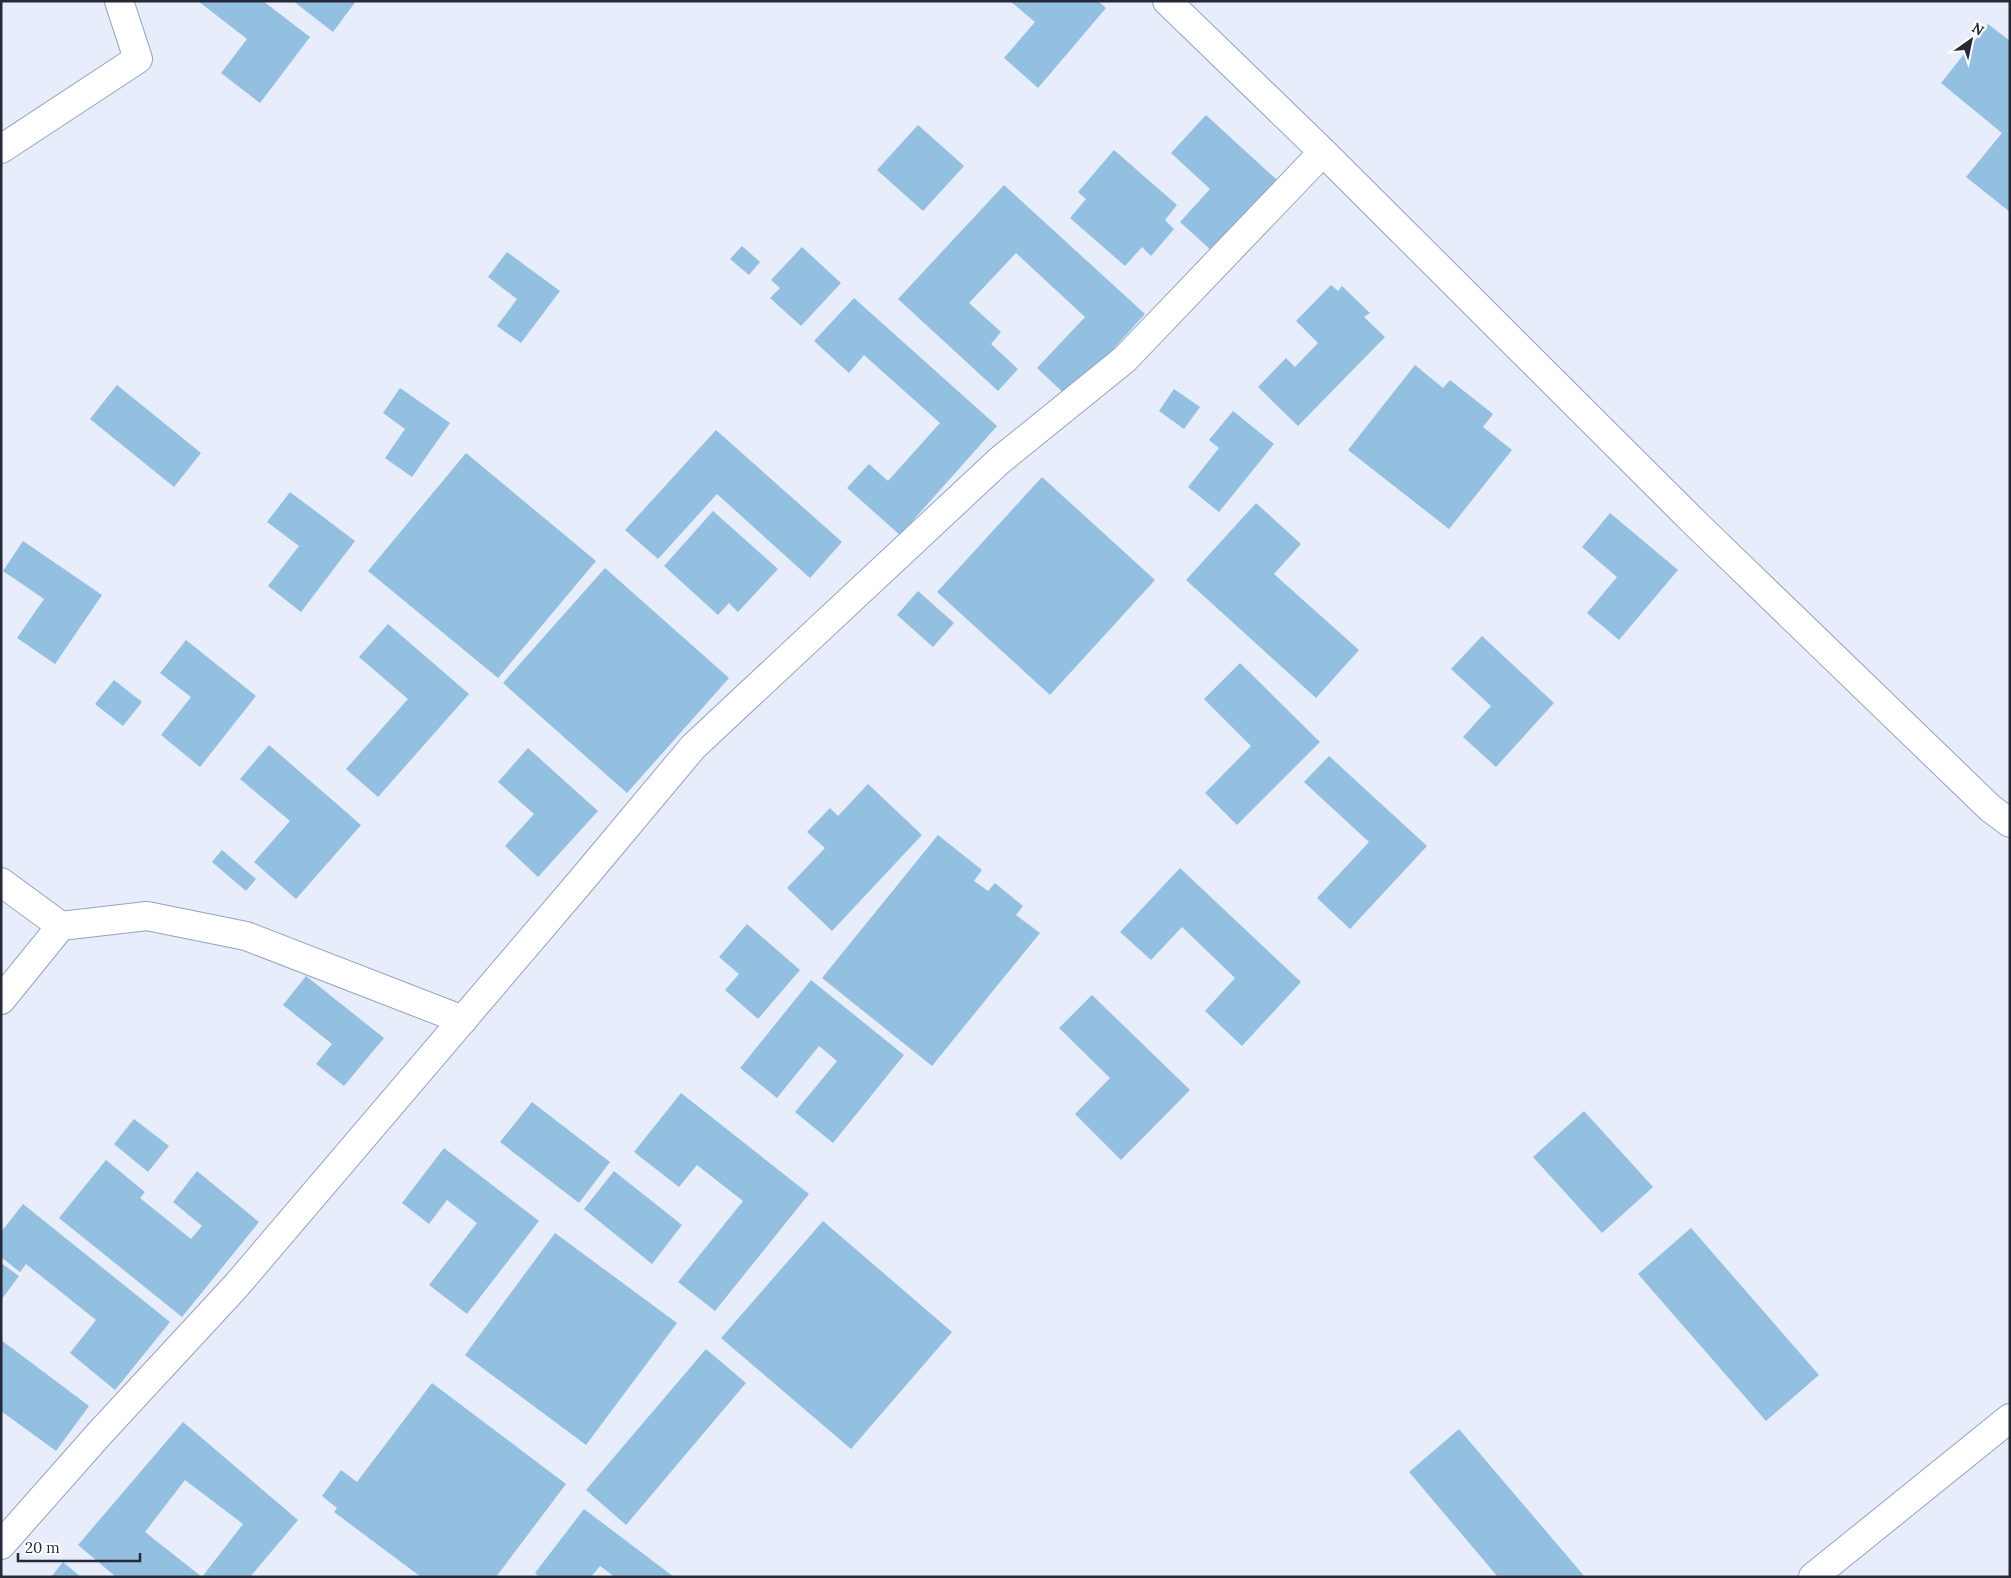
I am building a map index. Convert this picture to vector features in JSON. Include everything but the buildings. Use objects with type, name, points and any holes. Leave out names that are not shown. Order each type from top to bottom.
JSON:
[{"type":"street","points":[[1,149],[138,59],[119,1]]},
{"type":"street","points":[[1167,1],[1323,152],[1696,524],[1990,808],[2010,823]]},
{"type":"street","points":[[1,1545],[100,1433],[236,1286],[693,747],[999,461],[1125,359],[1323,152]]},
{"type":"street","points":[[1,882],[61,926],[147,916],[246,936],[463,1020]]},
{"type":"street","points":[[1,1000],[61,926]]},
{"type":"street","points":[[1813,1577],[2010,1418]]}]
